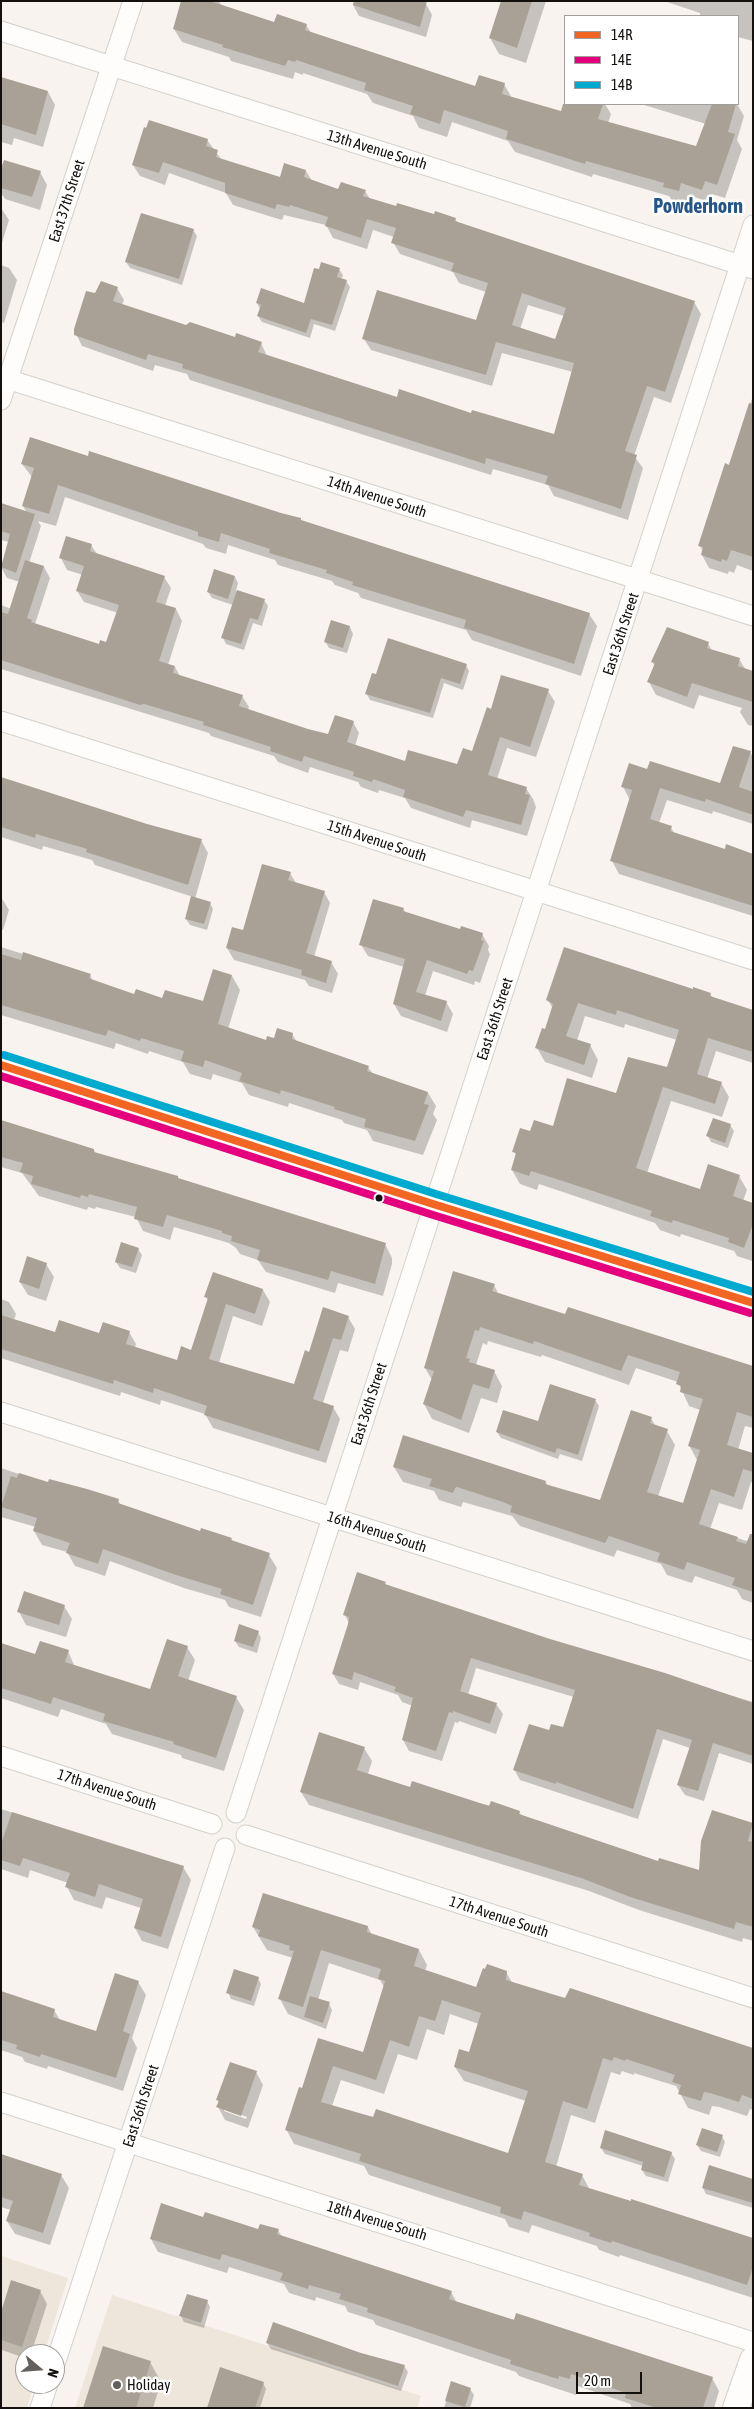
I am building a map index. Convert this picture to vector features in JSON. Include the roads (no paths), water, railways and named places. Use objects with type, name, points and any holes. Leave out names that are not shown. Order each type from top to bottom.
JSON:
[{"type":"street","name":"East 37th Street","points":[[1,400],[5,379],[133,1]]},
{"type":"street","name":"13th Avenue South","points":[[1,31],[746,267]]},
{"type":"street","name":"East 36th Street","points":[[236,1813],[638,580],[746,267],[753,226]]},
{"type":"street","name":"14th Avenue South","points":[[5,379],[753,616]]},
{"type":"street","name":"15th Avenue South","points":[[1,721],[753,960]]},
{"type":"street","points":[[1,1065],[433,1204],[753,1303]]},
{"type":"street","name":"16th Avenue South","points":[[1,1412],[753,1651]]},
{"type":"street","name":"17th Avenue South","points":[[1,1756],[212,1824]]},
{"type":"street","points":[[230,1812],[236,1813],[243,1818],[246,1825],[246,1835],[242,1842],[234,1847],[225,1848],[213,1838],[212,1824],[219,1815],[230,1812]]},
{"type":"street","name":"17th Avenue South","points":[[246,1835],[753,1998]]},
{"type":"street","name":"East 36th Street","points":[[62,2344],[225,1848]]},
{"type":"street","name":"18th Avenue South","points":[[1,2102],[565,2280],[753,2342]]},
{"type":"street","points":[[736,2408],[753,2360]]},
{"type":"street","points":[[40,2408],[45,2394]]},
{"type":"place","name":"Holiday","points":[[117,2385]]},
{"type":"district","name":"Powderhorn","points":[[698,207]]}]
